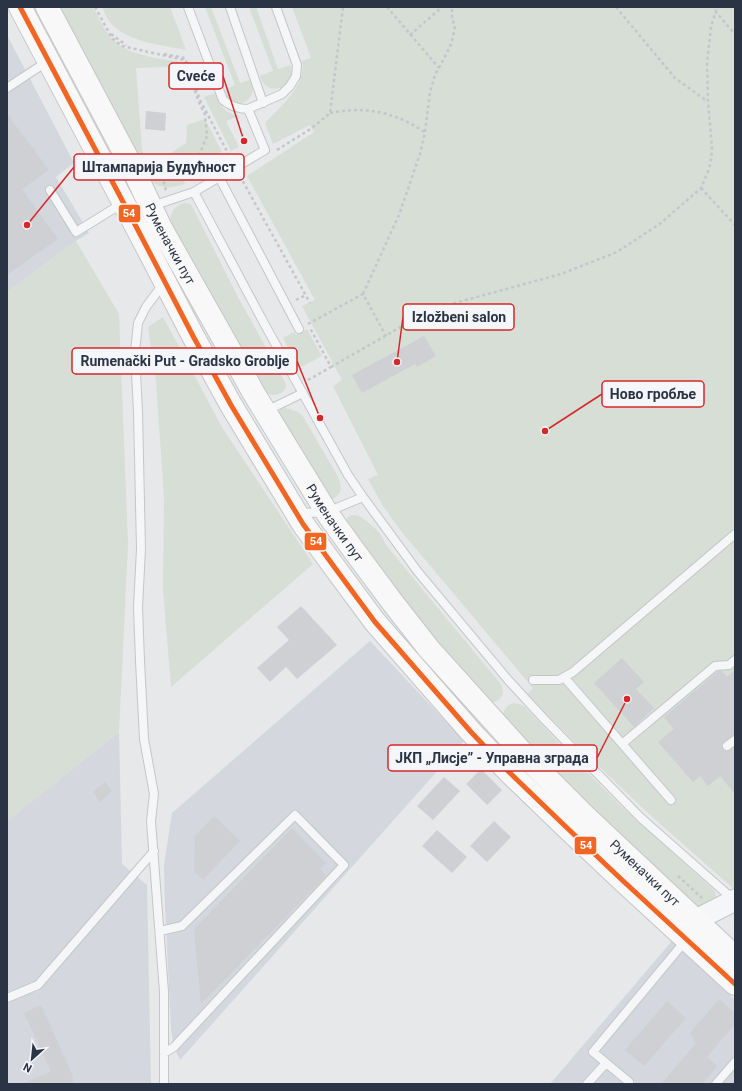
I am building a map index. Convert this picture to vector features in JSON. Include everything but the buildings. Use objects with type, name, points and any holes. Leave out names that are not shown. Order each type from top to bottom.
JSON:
[{"type":"main road","name":"Руменачки пут","points":[[20,7],[48,61],[142,207],[161,228],[253,392],[327,512],[392,602],[424,643],[530,761],[586,817],[735,957]]},
{"type":"main road","name":"Руменачки пут","points":[[47,7],[132,167],[142,207],[165,282],[231,406],[303,524],[374,622],[471,732],[509,772],[564,825],[735,984]]},
{"type":"street","points":[[696,920],[735,901]]},
{"type":"lane","points":[[188,7],[223,100],[237,108],[248,108],[277,97],[293,82],[297,71],[297,65],[276,7]]},
{"type":"lane","points":[[230,7],[263,102]]},
{"type":"lane","points":[[7,88],[48,61]]},
{"type":"lane","points":[[50,190],[76,232],[142,207],[194,192],[265,150],[248,108]]},
{"type":"lane","points":[[219,178],[299,329]]},
{"type":"lane","points":[[194,192],[265,325],[348,475],[418,572],[514,686],[545,720],[641,818],[735,901]]},
{"type":"lane","points":[[164,1084],[164,992],[151,821],[154,794],[144,739],[139,645],[138,606],[141,549],[135,352],[138,323],[146,307],[165,282]]},
{"type":"lane","points":[[265,412],[303,393]]},
{"type":"lane","points":[[296,511],[318,513],[327,512],[363,497]]},
{"type":"lane","points":[[533,680],[559,680],[573,672],[735,534]]},
{"type":"lane","points":[[622,744],[715,666],[729,665],[735,660]]},
{"type":"lane","points":[[564,677],[671,800]]},
{"type":"lane","points":[[727,746],[735,740]]},
{"type":"lane","points":[[160,931],[182,926],[295,815],[344,866],[174,1048],[164,1053]]},
{"type":"lane","points":[[7,998],[38,985],[154,851]]},
{"type":"lane","points":[[629,1082],[593,1052],[686,939]]},
{"type":"lane","points":[[716,1084],[735,1062]]},
{"type":"lane","points":[[587,1084],[606,1063]]},
{"type":"path","points":[[96,7],[112,38],[122,46],[184,60],[205,115],[207,136],[198,158],[188,169],[180,173],[170,175],[142,207]]},
{"type":"path","points":[[96,7],[110,33],[125,45],[140,50],[185,58],[200,100],[310,303]]},
{"type":"path","points":[[330,113],[343,7]]},
{"type":"path","points":[[387,7],[439,68]]},
{"type":"path","points":[[410,35],[442,7]]},
{"type":"path","points":[[308,324],[363,294],[399,215],[420,154],[425,132],[430,92],[435,75],[450,47],[453,37],[455,26],[452,19],[452,7]]},
{"type":"path","points":[[616,7],[675,78],[708,101]]},
{"type":"path","points":[[307,381],[404,326],[455,303],[561,274],[617,252],[661,223],[701,188],[708,174],[712,149],[708,101],[707,63],[712,27],[717,7]]},
{"type":"path","points":[[715,11],[735,34]]},
{"type":"path","points":[[272,153],[312,128],[330,113],[346,110],[370,110],[401,119],[425,132]]},
{"type":"path","points":[[701,188],[735,225]]},
{"type":"path","points":[[363,294],[386,336]]},
{"type":"path","points":[[299,306],[296,300],[306,295]]},
{"type":"path","points":[[305,318],[331,367]]},
{"type":"path","points":[[675,873],[715,910]]},
{"type":"shaded area","points":[[57,7],[93,7],[108,34],[122,47],[142,55],[181,62],[183,66],[136,68],[142,150],[146,163],[165,157],[186,143],[187,125],[205,119],[222,152],[179,170],[185,184],[163,187],[151,181]]},
{"type":"shaded area","points":[[102,7],[170,7],[186,50],[144,42],[124,34],[109,21]]},
{"type":"shaded area","points":[[205,7],[211,7],[240,83],[250,80],[253,88],[252,94],[244,102],[232,102],[225,90],[235,85]]},
{"type":"shaded area","points":[[249,7],[256,7],[278,69],[290,65],[292,73],[290,79],[281,88],[269,88],[260,76],[273,71]]},
{"type":"shaded area","points":[[292,7],[735,7],[735,890],[649,814],[591,759],[527,694],[533,688],[401,531],[383,506],[368,479],[378,475],[333,386],[342,380],[302,306],[315,300],[247,176],[314,132],[310,125],[273,144],[265,123],[297,87],[303,70],[302,61],[311,58]]},
{"type":"shaded area","points":[[7,35],[74,163],[56,177],[89,233],[7,292]]},
{"type":"shaded area","points":[[216,93],[223,108],[238,116],[226,121],[239,147],[231,151],[204,97]]},
{"type":"shaded area","points":[[184,203],[191,204],[239,299],[285,382],[286,388],[279,394],[271,395],[265,392],[170,223],[173,210]]},
{"type":"shaded area","points":[[76,241],[119,314],[128,544],[119,732],[7,821],[7,292]]},
{"type":"shaded area","points":[[163,317],[223,429],[313,564],[171,687],[163,589],[164,498],[156,380],[148,327]]},
{"type":"shaded area","points":[[307,329],[322,356],[299,368],[283,338],[294,332],[296,335]]},
{"type":"shaded area","points":[[285,408],[296,411],[302,415],[337,475],[341,489],[338,495],[331,500],[277,413],[281,409]]},
{"type":"shaded area","points":[[353,515],[362,518],[382,536],[386,545],[500,683],[503,693],[498,700],[491,703],[442,652],[346,522],[348,517]]},
{"type":"shaded area","points":[[370,641],[464,741],[180,1060],[174,1047],[171,1030],[165,906],[164,865],[172,813]]},
{"type":"shaded area","points":[[514,703],[525,707],[621,806],[715,891],[715,901],[699,908],[696,906],[536,756],[503,716],[506,708]]},
{"type":"shaded area","points":[[119,732],[122,864],[147,885],[151,1084],[7,1084],[7,821]]},
{"type":"shaded area","points":[[672,941],[735,1000],[735,1084],[550,1084]]},
{"type":"transit line","name":"54","points":[[20,7],[193,336],[231,405],[303,524],[335,568],[375,622],[471,732],[509,772],[621,879],[735,984]]},
{"type":"place","name":"Cveće","points":[[244,141]]},
{"type":"place","name":"Штампарија Будућност","points":[[27,225]]},
{"type":"place","name":"Izložbeni salon","points":[[397,362]]},
{"type":"place","name":"Rumenački Put - Gradsko Groblje","points":[[320,418]]},
{"type":"place","name":"Ново гробље","points":[[545,431]]},
{"type":"place","name":"ЈКП „Лисје” - Управна зграда","points":[[627,699]]}]
